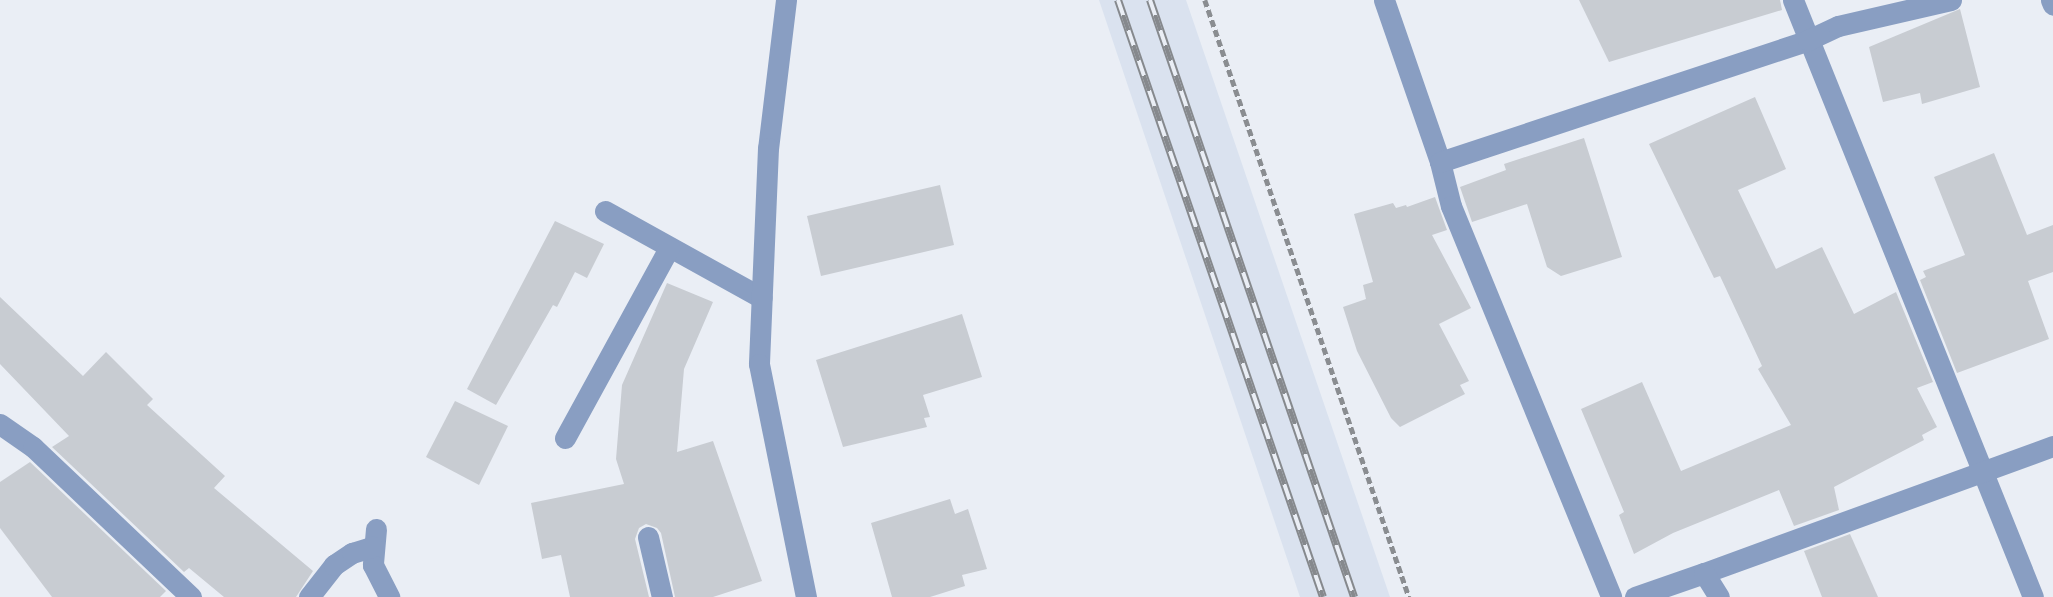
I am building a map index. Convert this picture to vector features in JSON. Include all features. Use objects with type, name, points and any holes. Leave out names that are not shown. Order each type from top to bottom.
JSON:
[{"type":"street","points":[[786,0],[768,149],[759,364],[806,597]]},
{"type":"street","points":[[1384,0],[1440,162],[1451,206],[1611,597]]},
{"type":"street","points":[[1793,0],[2033,597]]},
{"type":"street","points":[[1440,162],[1808,40],[1838,26],[1951,0]]},
{"type":"street","points":[[2051,0],[2053,5]]},
{"type":"street","points":[[606,211],[762,298]]},
{"type":"street","points":[[565,438],[669,248]]},
{"type":"street","points":[[0,424],[33,447],[191,597]]},
{"type":"street","points":[[1635,597],[1982,474],[2053,446]]},
{"type":"street","points":[[648,537],[662,597]]},
{"type":"street","points":[[309,597],[334,565],[374,538],[373,565],[389,597]]},
{"type":"street","points":[[1704,573],[1719,597]]},
{"type":"path","points":[[1205,0],[1409,597]]},
{"type":"shaded area","points":[[1099,0],[1186,0],[1390,597],[1300,597]]},
{"type":"building","points":[[1579,0],[1780,0],[1782,10],[1609,62]]},
{"type":"building","points":[[1960,9],[1980,87],[1922,104],[1920,93],[1883,102],[1869,47]]},
{"type":"building","points":[[1755,97],[1786,169],[1738,190],[1776,269],[1822,247],[1854,314],[1896,292],[1933,382],[1917,388],[1937,427],[1922,435],[1924,440],[1834,487],[1839,510],[1794,526],[1779,490],[1673,533],[1634,554],[1619,515],[1624,512],[1581,409],[1642,382],[1681,471],[1791,425],[1758,369],[1762,366],[1720,276],[1714,278],[1649,144]]},
{"type":"building","points":[[1584,138],[1622,257],[1561,276],[1547,267],[1527,204],[1472,222],[1460,187],[1506,170],[1504,164]]},
{"type":"building","points":[[1994,153],[2027,235],[2053,225],[2053,272],[2028,281],[2049,339],[1957,373],[1920,280],[1926,277],[1923,271],[1965,255],[1934,177]]},
{"type":"building","points":[[940,185],[954,245],[821,276],[807,216]]},
{"type":"building","points":[[1435,197],[1447,230],[1432,235],[1471,308],[1439,324],[1469,381],[1460,385],[1465,394],[1400,427],[1391,418],[1357,351],[1343,307],[1366,299],[1363,285],[1373,282],[1354,214],[1393,203],[1396,208],[1407,207]]},
{"type":"building","points":[[555,221],[604,244],[587,278],[575,272],[557,307],[553,305],[496,405],[467,389]]},
{"type":"building","points":[[667,283],[713,302],[684,369],[677,452],[713,441],[762,581],[713,597],[675,597],[661,533],[657,528],[646,524],[639,528],[635,539],[649,597],[570,597],[561,555],[542,559],[531,503],[624,484],[616,459],[622,385]]},
{"type":"building","points":[[0,297],[83,376],[106,352],[153,399],[147,405],[225,476],[214,488],[313,571],[296,597],[224,597],[189,568],[184,572],[52,447],[69,436],[0,364]]},
{"type":"building","points":[[962,314],[982,377],[923,395],[930,417],[924,418],[927,427],[843,447],[816,360]]},
{"type":"building","points":[[455,401],[508,426],[479,485],[426,457]]},
{"type":"building","points":[[30,462],[166,591],[160,597],[52,597],[0,528],[0,482]]},
{"type":"building","points":[[950,499],[955,514],[968,509],[987,569],[962,575],[965,586],[930,597],[892,597],[871,523]]},
{"type":"building","points":[[1850,534],[1878,597],[1822,597],[1804,551]]},
{"type":"railway","points":[[1118,0],[1323,597]]},
{"type":"railway","points":[[1150,0],[1354,597]]}]
